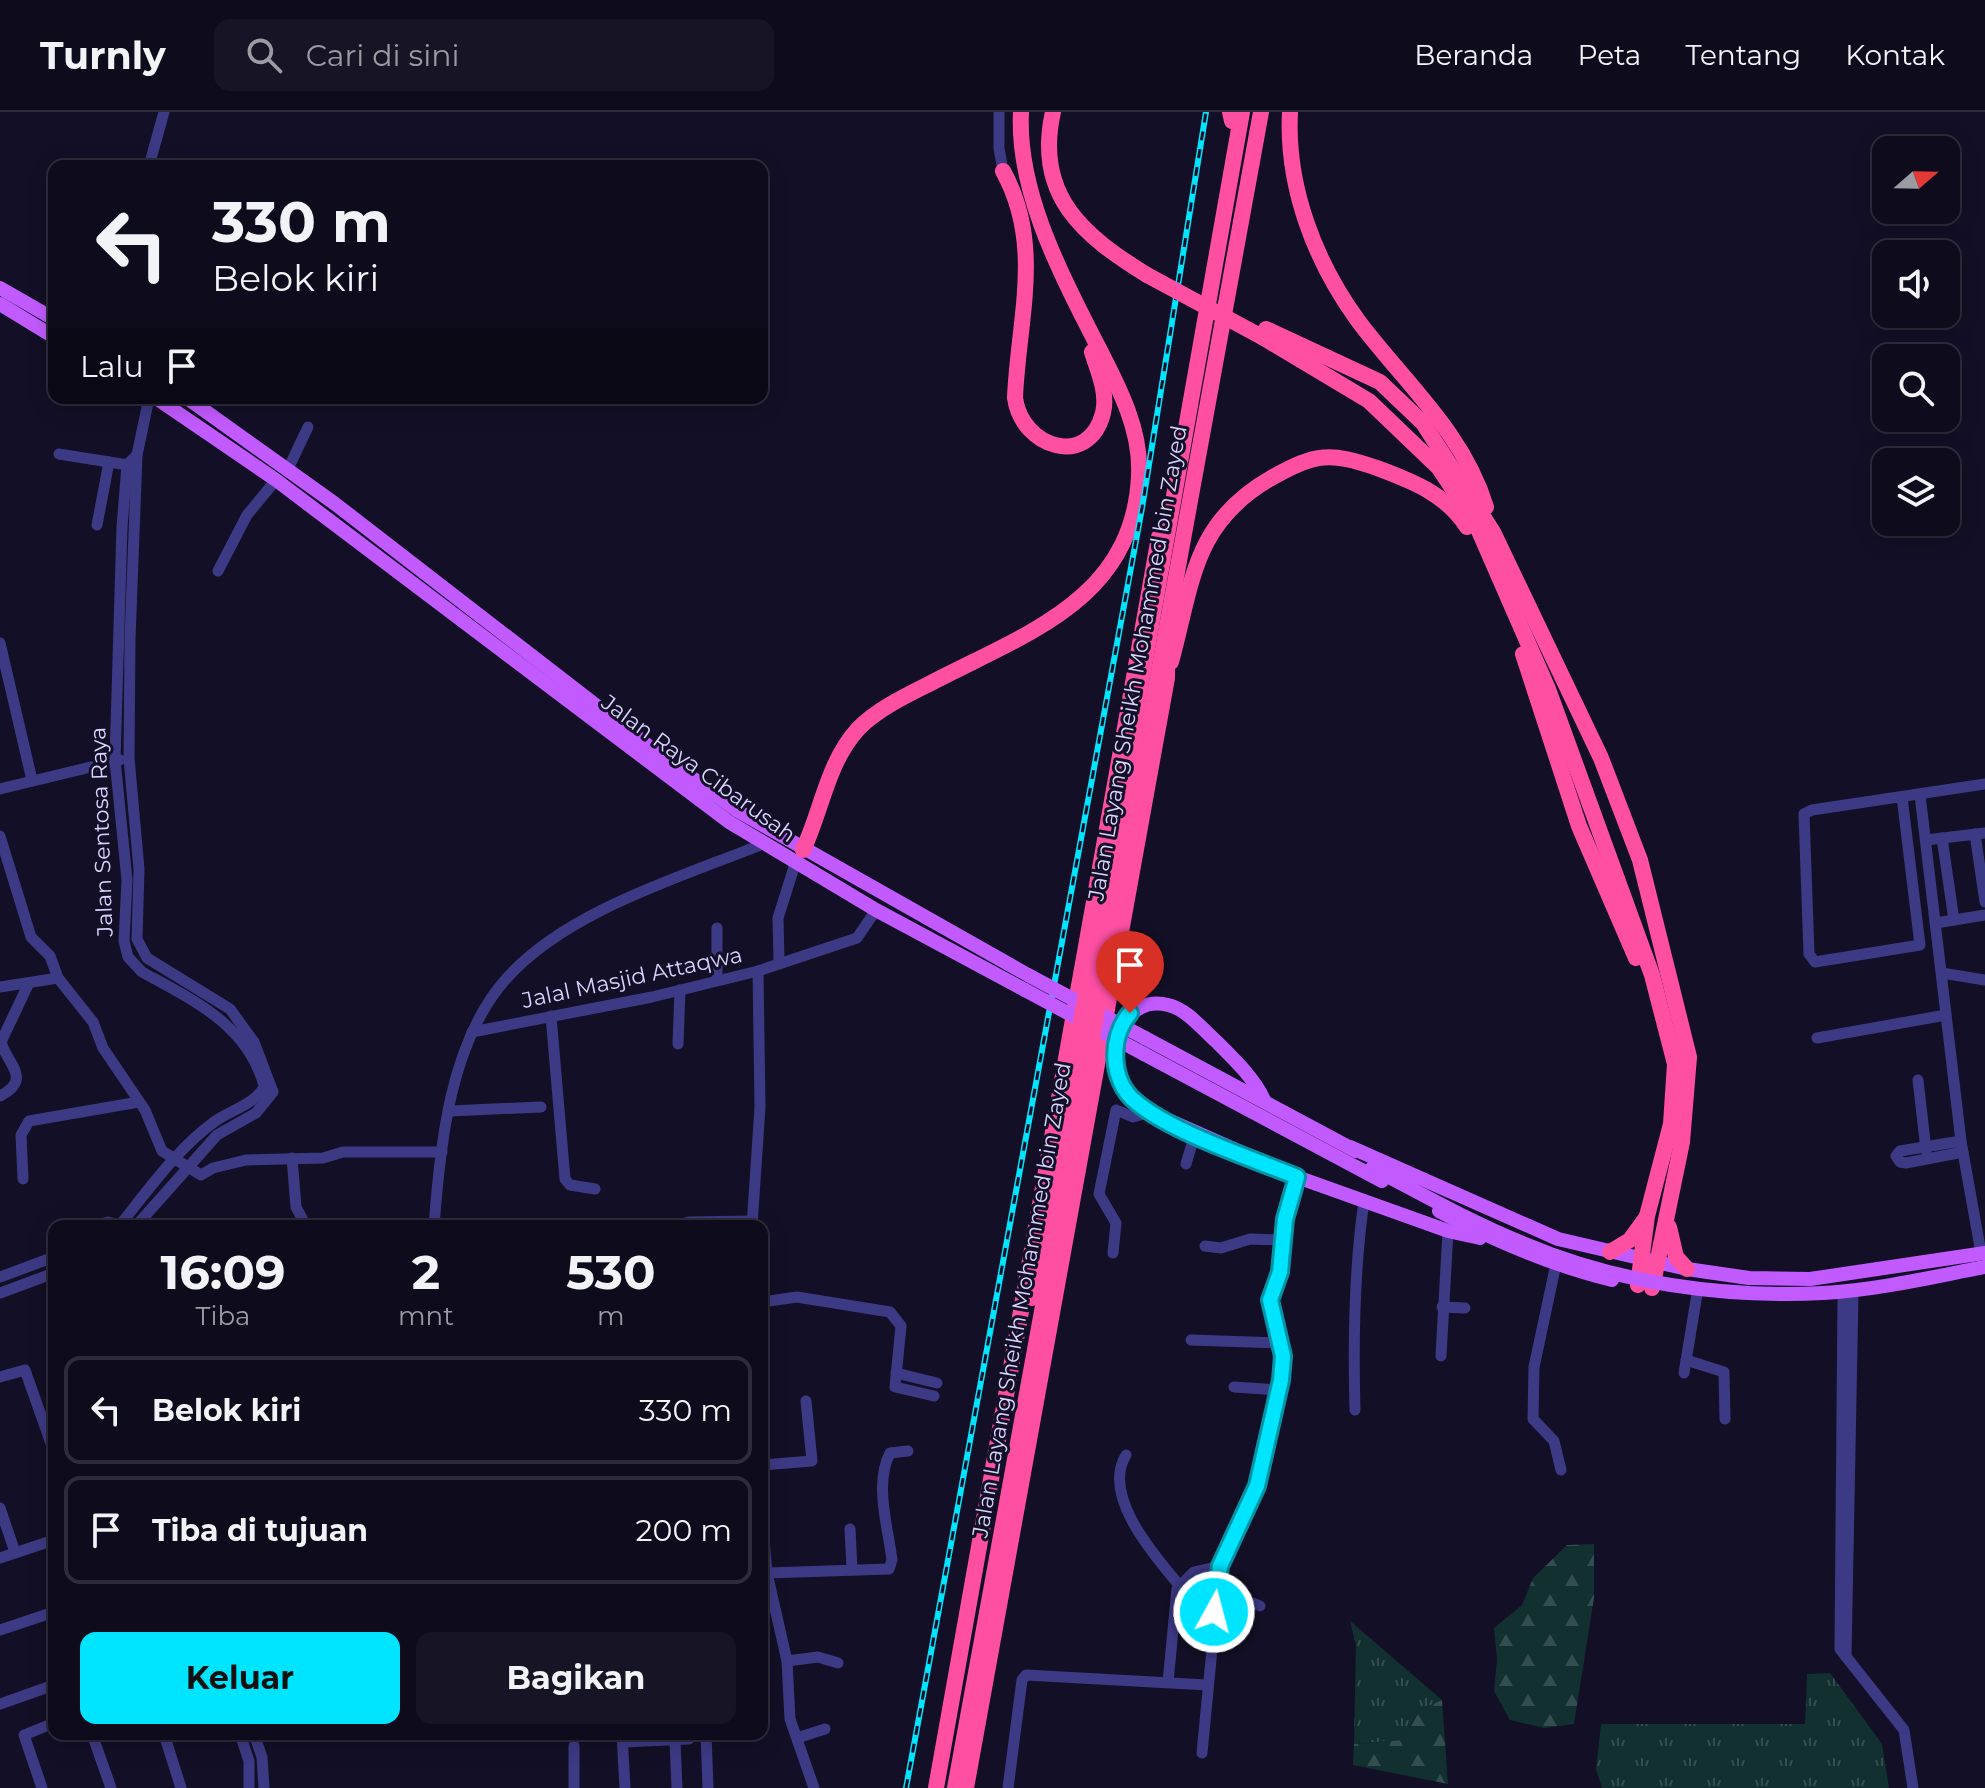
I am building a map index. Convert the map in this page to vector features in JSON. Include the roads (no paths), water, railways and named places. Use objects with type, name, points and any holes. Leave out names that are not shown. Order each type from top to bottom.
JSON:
[{"type":"highway","points":[[799,857],[833,766],[856,731],[911,693],[1074,606],[1097,585],[1124,545],[1133,519],[1139,455],[1121,393],[1082,316],[1038,212],[1022,147],[1021,112]]},
{"type":"highway","points":[[1053,112],[1048,136],[1051,163],[1067,207],[1101,246],[1264,333],[1369,401],[1415,441],[1460,496],[1491,554],[1548,689],[1657,994],[1675,1064],[1675,1102],[1647,1216],[1616,1254]]},
{"type":"highway","points":[[1062,112],[1059,156],[1073,200],[1102,236],[1150,272]]},
{"type":"highway","points":[[1167,678],[1167,642],[1261,112]]},
{"type":"highway","name":"Jalan Layang Sheikh Mohammed bin Zayed","points":[[955,1788],[1261,112]]},
{"type":"highway","points":[[1290,112],[1295,189],[1330,277],[1359,322],[1430,405],[1459,446],[1482,494],[1493,532]]},
{"type":"highway","points":[[936,1788],[1235,114]]},
{"type":"highway","name":"Jalan Layang Sheikh Mohammed bin Zayed","points":[[945,1788],[1235,114]]},
{"type":"highway","points":[[1003,171],[1021,216],[1028,250],[1015,389],[1017,411],[1035,437],[1052,446],[1066,447],[1086,439],[1103,415],[1103,387],[1082,316]]},
{"type":"highway","points":[[1264,333],[1380,382],[1423,423],[1493,532],[1618,800],[1640,860],[1676,996],[1690,1075],[1667,1221],[1651,1288]]},
{"type":"highway","points":[[966,1788],[1167,678],[1198,563],[1221,516],[1238,498],[1303,461],[1325,455],[1364,464],[1429,490],[1459,514],[1486,563],[1521,648],[1594,862],[1634,955],[1657,994]]},
{"type":"highway","points":[[1647,1216],[1656,1262]]},
{"type":"highway","points":[[1667,1221],[1674,1252],[1687,1269]]},
{"type":"main road","points":[[0,288],[48,316]]},
{"type":"main road","points":[[0,304],[48,333]]},
{"type":"main road","name":"Jalan Raya Cibarusah","points":[[166,404],[282,474]]},
{"type":"main road","name":"Jalan Raya Cibarusah","points":[[194,404],[667,777],[799,857],[1026,982],[1144,1054],[1373,1166],[1499,1226],[1581,1258],[1691,1282],[1719,1286],[1811,1287],[1984,1261]]},
{"type":"main road","name":"Jalan Raya Cibarusah","points":[[799,857],[876,910],[1145,1038],[1264,1100],[1493,1240],[1556,1264],[1651,1288],[1757,1299],[1848,1295],[1984,1261]]},
{"type":"main road","points":[[1264,1100],[1250,1078],[1191,1019],[1168,1004],[1136,1010],[1126,1018],[1118,1036],[1115,1062],[1125,1090],[1150,1112],[1297,1177],[1448,1231],[1493,1240]]},
{"type":"main road","name":"Jalan Raya Cibarusah","points":[[1345,1152],[1558,1239],[1687,1269],[1749,1278],[1810,1279],[1984,1261]]},
{"type":"main road","points":[[1616,1254],[1627,1270],[1616,1281]]},
{"type":"street","points":[[151,160],[164,112]]},
{"type":"street","points":[[999,112],[999,148],[1003,171]]},
{"type":"street","name":"Jalan Sentosa Raya","points":[[125,1220],[173,1160],[212,1123],[260,1095],[264,1086],[245,1044],[221,1017],[142,972],[128,957],[124,941],[127,880],[115,760],[122,527],[148,404]]},
{"type":"street","points":[[218,571],[247,515],[282,474],[308,427]]},
{"type":"street","points":[[59,454],[109,462],[134,462]]},
{"type":"street","points":[[97,525],[109,462]]},
{"type":"street","name":"Jalan Sentosa Raya","points":[[134,462],[129,758],[139,869],[139,948],[147,958],[230,1009],[254,1042],[273,1092],[266,1104],[217,1135],[141,1220]]},
{"type":"street","points":[[0,643],[32,780]]},
{"type":"street","points":[[0,789],[129,758]]},
{"type":"street","points":[[1902,797],[1920,945],[1815,962],[1809,954],[1804,814],[1902,797],[1985,784]]},
{"type":"street","points":[[1920,795],[1962,1146],[1984,1261]]},
{"type":"street","points":[[1926,840],[1980,834],[1985,902]]},
{"type":"street","points":[[0,836],[25,924],[35,942],[50,956],[58,978],[93,1022],[103,1048],[158,1135],[159,1147],[173,1160],[189,1165],[201,1175],[230,1163],[323,1158],[343,1152],[442,1152]]},
{"type":"street","points":[[435,1220],[450,1111],[472,1032],[507,978],[533,955],[572,929],[633,895],[766,837]]},
{"type":"street","points":[[1942,838],[1954,920]]},
{"type":"street","points":[[779,962],[778,918],[799,857]]},
{"type":"street","name":"Jalal Masjid Attaqwa","points":[[472,1032],[758,971],[857,938],[876,910]]},
{"type":"street","points":[[1936,923],[1985,915]]},
{"type":"street","points":[[717,928],[717,980]]},
{"type":"street","points":[[752,1220],[760,1107],[758,971]]},
{"type":"street","points":[[1942,973],[1985,980]]},
{"type":"street","points":[[0,987],[58,978]]},
{"type":"street","points":[[0,1096],[14,1087],[16,1079],[12,1060],[1,1042],[28,985]]},
{"type":"street","points":[[678,1044],[680,990]]},
{"type":"street","points":[[1817,1038],[1946,1015]]},
{"type":"street","points":[[551,1016],[565,1179],[570,1185],[595,1189]]},
{"type":"street","points":[[1918,1080],[1926,1152],[1962,1146]]},
{"type":"street","points":[[23,1179],[21,1135],[29,1121],[139,1102]]},
{"type":"street","points":[[450,1111],[541,1107]]},
{"type":"street","points":[[1113,1253],[1116,1223],[1099,1194],[1110,1130],[1116,1110],[1133,1117],[1150,1112]]},
{"type":"street","points":[[1186,1164],[1195,1134]]},
{"type":"street","points":[[292,1158],[296,1207],[303,1220]]},
{"type":"street","points":[[1202,1753],[1220,1566],[1257,1486],[1284,1366],[1270,1300],[1284,1240],[1285,1219],[1297,1177]]},
{"type":"street","points":[[1355,1410],[1353,1344],[1358,1246],[1364,1201]]},
{"type":"street","points":[[1441,1356],[1448,1231]]},
{"type":"street","points":[[1205,1246],[1221,1248],[1250,1239],[1284,1240]]},
{"type":"street","points":[[0,1277],[48,1259]]},
{"type":"street","points":[[1556,1264],[1531,1389],[1533,1419],[1553,1438],[1561,1470]]},
{"type":"street","points":[[0,1293],[48,1275]]},
{"type":"street","points":[[1697,1294],[1685,1366],[1724,1372],[1725,1419]]},
{"type":"street","points":[[1848,1295],[1846,1657],[1904,1730],[1913,1788]]},
{"type":"street","points":[[768,1301],[797,1297],[890,1312],[901,1326],[896,1373],[898,1390],[934,1396]]},
{"type":"street","points":[[1442,1307],[1465,1308]]},
{"type":"street","points":[[1191,1340],[1280,1343]]},
{"type":"street","points":[[0,1377],[25,1370],[48,1435]]},
{"type":"street","points":[[896,1373],[937,1383]]},
{"type":"street","points":[[1234,1387],[1278,1390]]},
{"type":"street","points":[[768,1465],[812,1461],[806,1401]]},
{"type":"street","points":[[768,1573],[885,1570],[892,1566],[884,1469],[890,1453],[908,1451]]},
{"type":"street","points":[[1126,1455],[1120,1474],[1132,1521],[1145,1544],[1179,1585]]},
{"type":"street","points":[[0,1508],[15,1552]]},
{"type":"street","points":[[850,1529],[852,1569]]},
{"type":"street","points":[[0,1558],[48,1542]]},
{"type":"street","points":[[1168,1682],[1179,1585],[1194,1572],[1220,1566]]},
{"type":"street","points":[[768,1577],[787,1661],[790,1719],[814,1788]]},
{"type":"street","points":[[1216,1588],[1260,1606]]},
{"type":"street","points":[[0,1630],[48,1614]]},
{"type":"street","points":[[787,1661],[818,1657],[838,1663]]},
{"type":"street","points":[[1008,1788],[1022,1680],[1026,1675],[1207,1685]]},
{"type":"street","points":[[0,1704],[48,1687]]},
{"type":"street","points":[[42,1788],[24,1735],[48,1725]]},
{"type":"street","points":[[797,1738],[825,1729]]},
{"type":"street","points":[[94,1740],[111,1788]]},
{"type":"street","points":[[166,1740],[181,1788]]},
{"type":"street","points":[[242,1740],[249,1761],[249,1788]]},
{"type":"street","points":[[256,1740],[262,1757],[264,1788]]},
{"type":"street","points":[[623,1740],[625,1788]]},
{"type":"street","points":[[658,1740],[682,1740]]},
{"type":"street","points":[[706,1740],[708,1788]]},
{"type":"street","points":[[675,1741],[677,1788]]},
{"type":"street","points":[[574,1746],[574,1788]]},
{"type":"railway","points":[[906,1788],[1142,508],[1206,112]]}]
